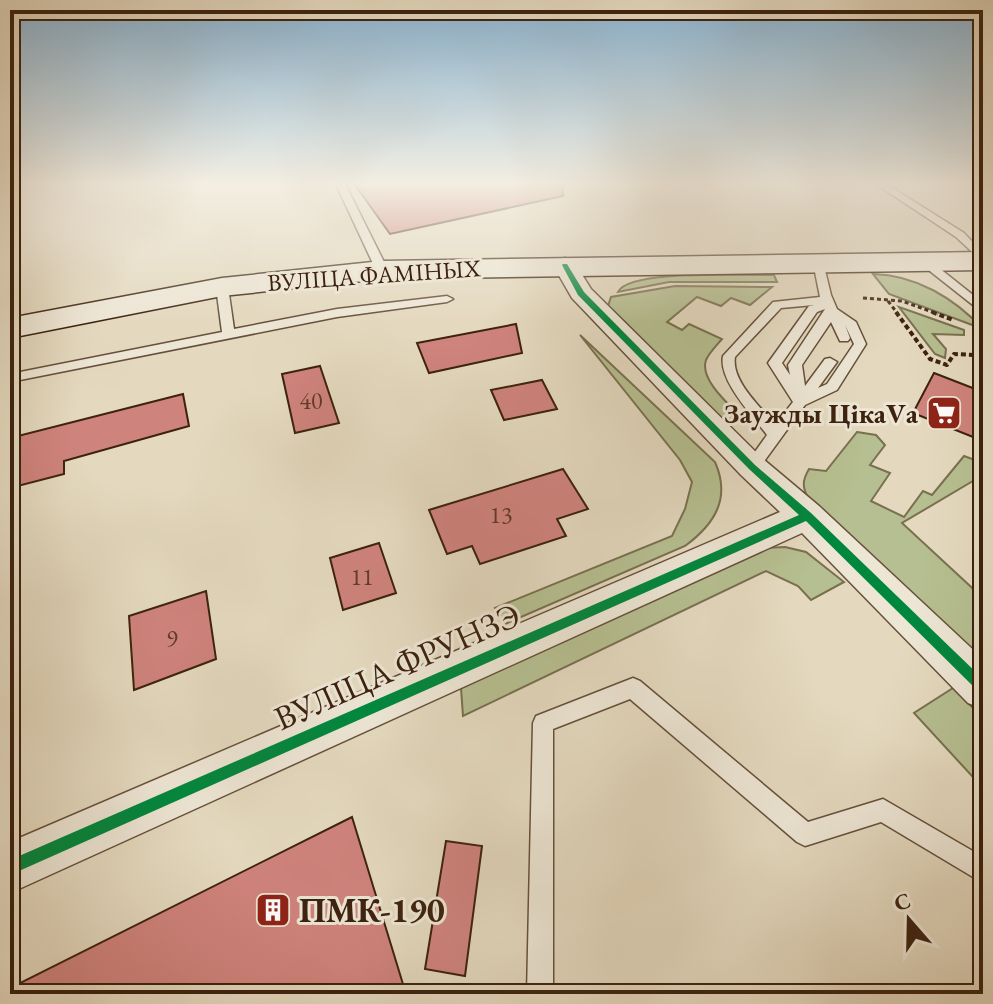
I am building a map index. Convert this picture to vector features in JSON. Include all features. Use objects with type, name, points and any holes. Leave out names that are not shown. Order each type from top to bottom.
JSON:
[{"type":"main road","name":"ВУЛІЦА ФАМІНЫХ","points":[[10,328],[222,287],[382,270],[983,260]]},
{"type":"street","points":[[565,265],[581,293],[752,467],[807,516],[983,688]]},
{"type":"street","name":"ВУЛІЦА ФРУНЗЭ","points":[[10,868],[807,516]]},
{"type":"lane","points":[[362,229],[382,270]]},
{"type":"lane","points":[[950,229],[983,260]]},
{"type":"lane","points":[[818,262],[828,302],[844,338]]},
{"type":"lane","points":[[925,262],[983,309]]},
{"type":"lane","points":[[222,287],[228,334]]},
{"type":"lane","points":[[10,378],[337,313],[447,299]]},
{"type":"lane","points":[[800,402],[795,365],[828,302]]},
{"type":"lane","points":[[800,402],[775,363],[813,309],[828,302]]},
{"type":"lane","points":[[775,435],[737,385],[727,367],[729,356],[777,305],[828,302],[852,325],[860,344],[832,387],[800,402]]},
{"type":"lane","points":[[752,467],[830,362]]},
{"type":"lane","points":[[540,994],[543,723],[633,688],[805,834],[883,810],[983,871]]},
{"type":"path","points":[[887,300],[930,359],[947,365],[954,354],[975,355],[982,331],[969,326]]},
{"type":"path","points":[[828,302],[902,301],[955,321]]},
{"type":"green space","points":[[873,274],[904,279],[933,290],[960,307],[983,329],[889,294]]},
{"type":"green space","points":[[774,275],[777,282],[669,282],[618,292],[627,285],[665,277]]},
{"type":"green space","points":[[675,286],[772,287],[750,305],[731,298],[721,306],[697,297],[667,322],[682,330],[689,324],[722,339],[706,360],[707,376],[717,392],[743,419],[727,425],[608,306],[611,297]]},
{"type":"green space","points":[[899,307],[964,330],[964,335],[933,334],[946,349],[945,358],[935,354]]},
{"type":"green space","points":[[580,335],[715,462],[720,475],[720,499],[705,529],[685,546],[505,624],[495,608],[672,536],[685,509],[692,482],[680,460]]},
{"type":"green space","points":[[857,432],[876,435],[885,445],[870,465],[890,473],[871,501],[904,517],[923,491],[932,495],[964,456],[983,463],[983,475],[902,523],[983,598],[983,664],[809,500],[804,484],[809,469],[826,471]]},
{"type":"green space","points":[[785,547],[806,552],[844,582],[811,600],[798,586],[766,571],[463,716],[461,688],[763,548]]},
{"type":"green space","points":[[953,688],[983,718],[983,788],[914,713]]},
{"type":"building","points":[[386,229],[413,229],[390,234]]},
{"type":"building","points":[[516,324],[522,353],[429,373],[417,343]]},
{"type":"building","points":[[320,366],[339,423],[295,433],[282,374]]},
{"type":"building","points":[[934,373],[983,392],[983,441],[913,413]]},
{"type":"building","points":[[542,380],[557,409],[504,420],[491,390]]},
{"type":"building","points":[[183,394],[189,426],[64,461],[64,474],[10,488],[10,438]]},
{"type":"building","points":[[563,469],[588,509],[557,519],[566,536],[480,564],[472,546],[447,554],[429,510]]},
{"type":"building","points":[[379,543],[396,593],[343,610],[330,558]]},
{"type":"building","points":[[206,591],[216,659],[134,690],[129,616]]},
{"type":"building","name":"ПМК-190","points":[[352,817],[406,994],[10,994],[10,988]]},
{"type":"building","points":[[446,841],[482,846],[465,976],[425,969]]},
{"type":"cycle path","points":[[565,265],[581,293],[752,467],[807,516],[983,688]]},
{"type":"cycle path","points":[[10,868],[807,516]]},
{"type":"place","name":"Заужды ЦікаVа","points":[[944,413]]},
{"type":"place","name":"ПМК-190","points":[[273,910]]}]
